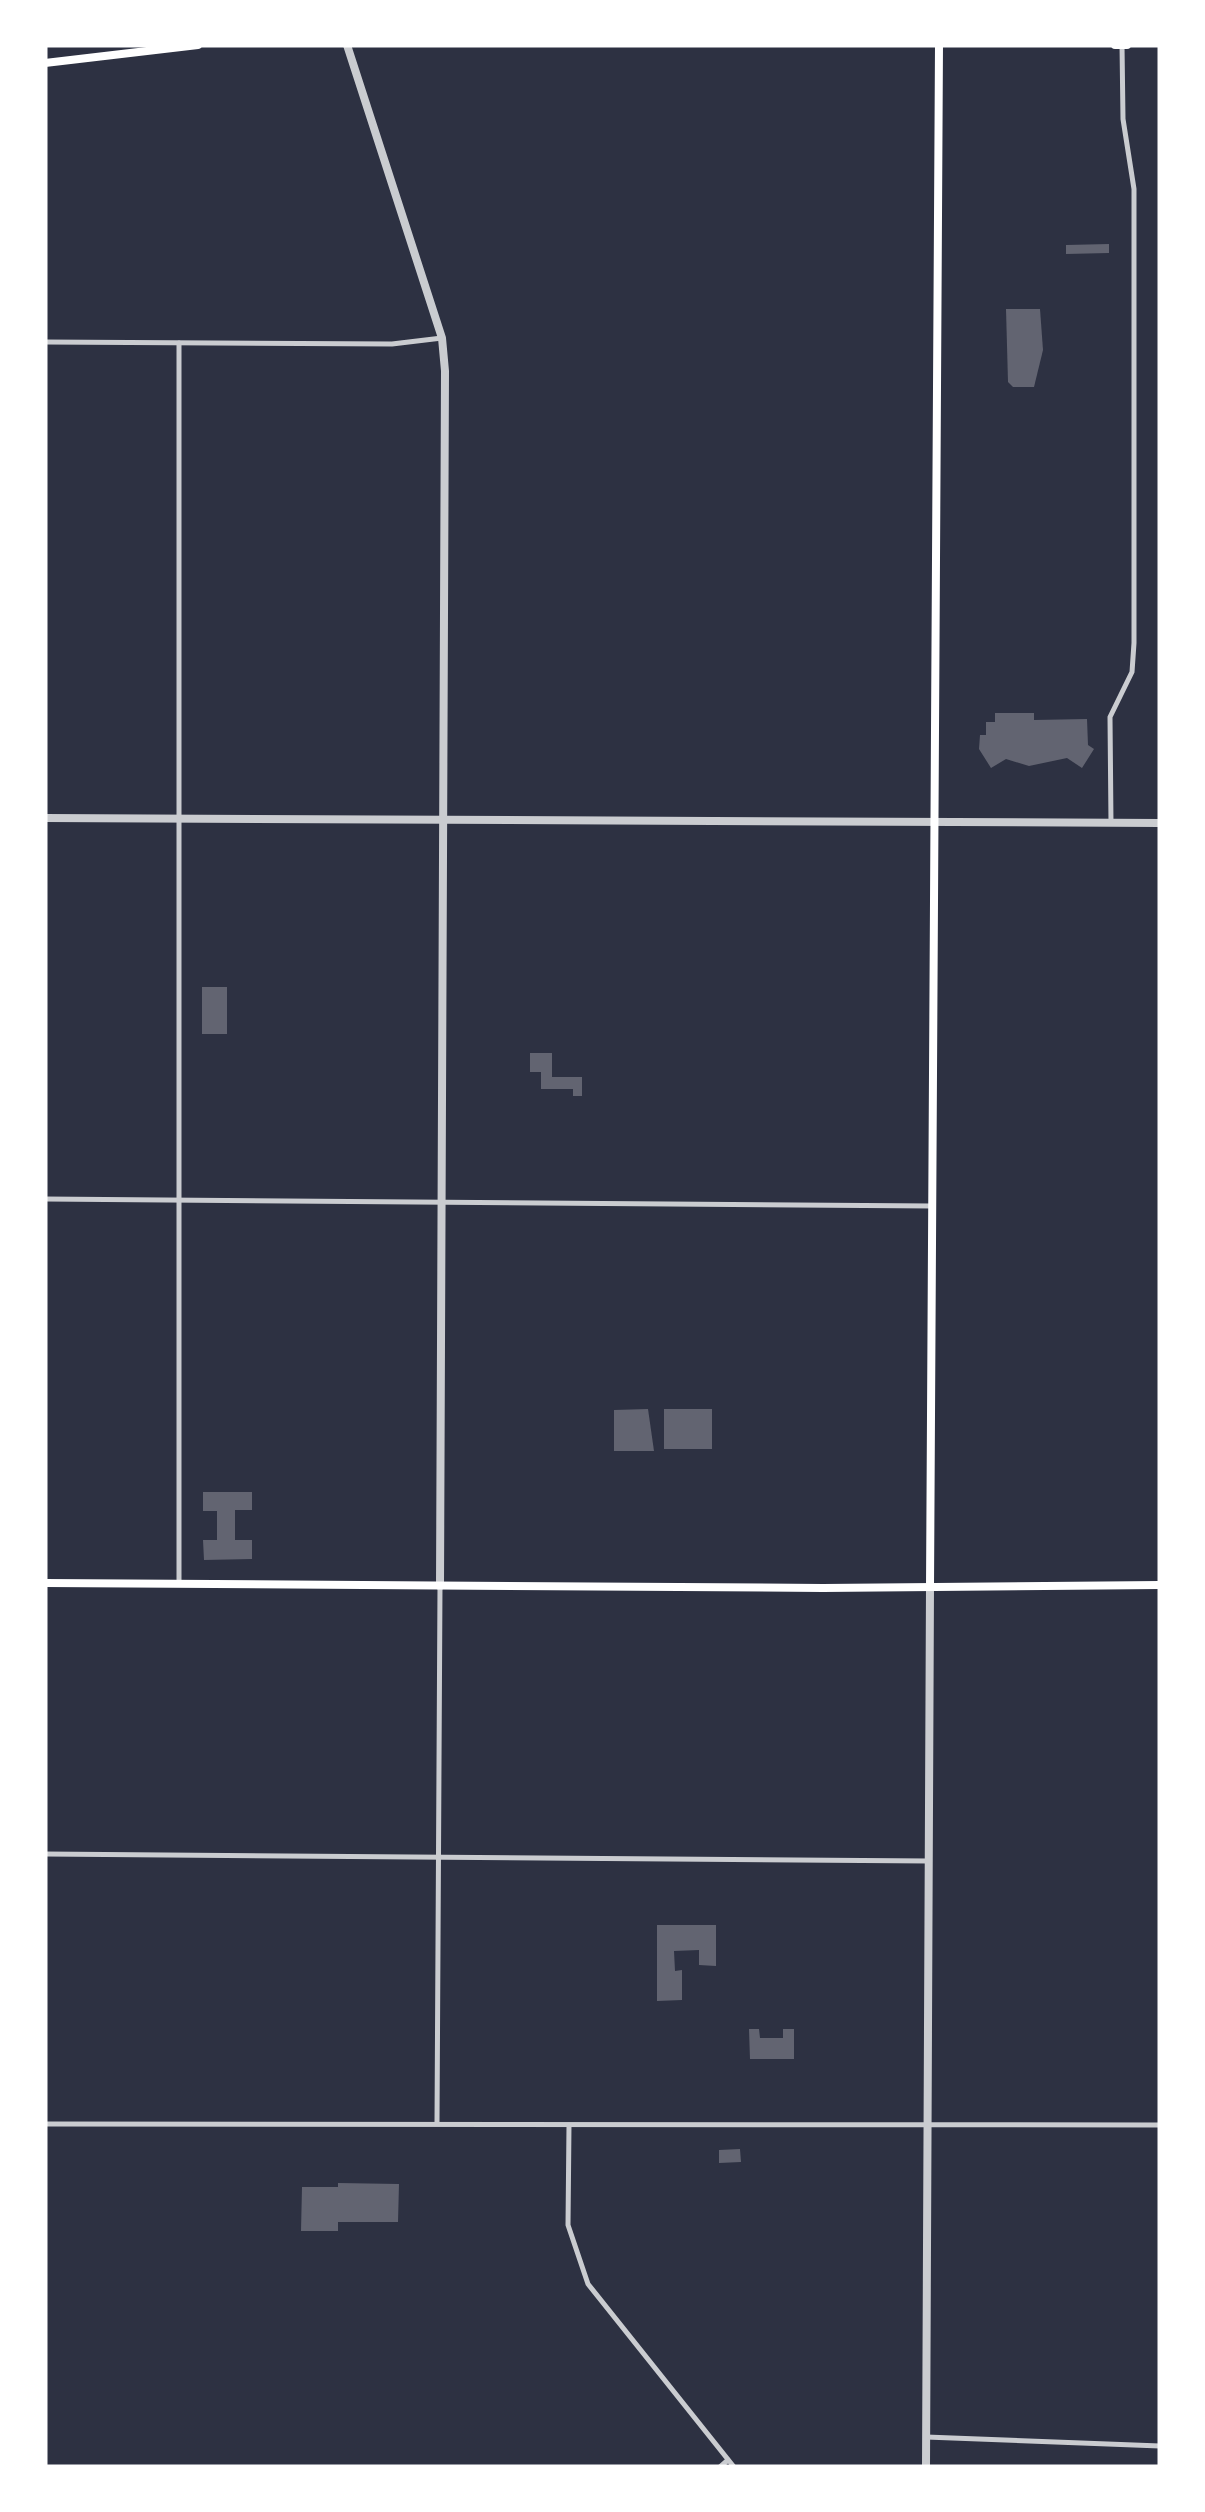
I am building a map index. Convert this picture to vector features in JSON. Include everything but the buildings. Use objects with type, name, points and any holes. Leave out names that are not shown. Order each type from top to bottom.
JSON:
[{"type":"main road","points":[[45,64],[198,45]]},
{"type":"main road","points":[[930,1588],[939,45]]},
{"type":"main road","points":[[45,1583],[930,1588],[1160,1585]]},
{"type":"street","points":[[347,45],[442,338],[445,392],[437,2124]]},
{"type":"street","points":[[1111,823],[1110,717],[1132,672],[1134,644],[1134,189],[1123,119],[1122,45]]},
{"type":"street","points":[[45,342],[392,344],[442,338]]},
{"type":"street","points":[[179,344],[179,1582]]},
{"type":"street","points":[[45,818],[1160,823]]},
{"type":"street","points":[[45,1200],[932,1206]]},
{"type":"street","points":[[926,2467],[930,1588]]},
{"type":"street","points":[[45,1854],[928,1861]]},
{"type":"street","points":[[45,2124],[1160,2125]]},
{"type":"street","points":[[568,2125],[568,2224],[588,2284],[734,2467]]},
{"type":"street","points":[[926,2437],[1160,2446]]},
{"type":"street","points":[[720,2467],[728,2460]]}]
